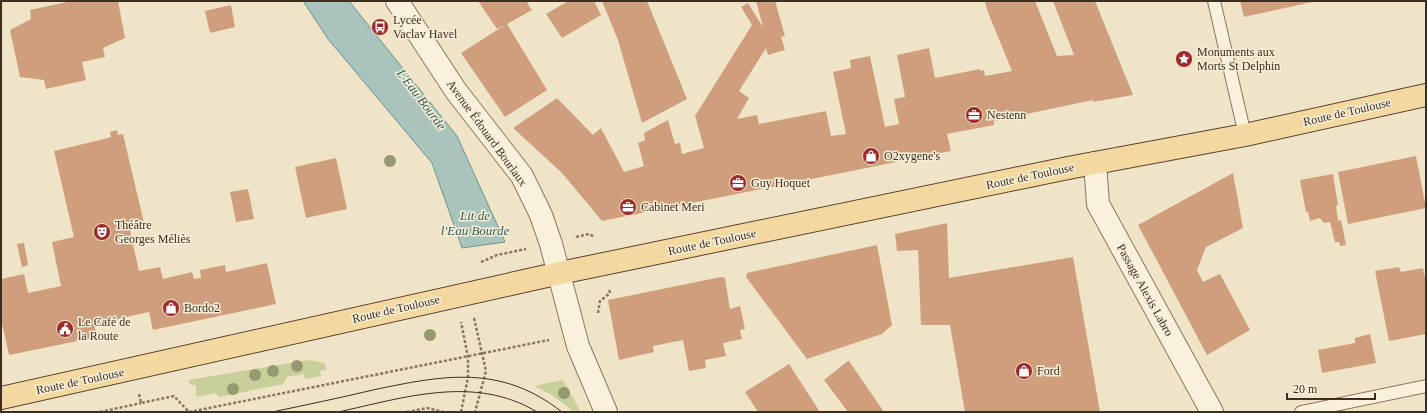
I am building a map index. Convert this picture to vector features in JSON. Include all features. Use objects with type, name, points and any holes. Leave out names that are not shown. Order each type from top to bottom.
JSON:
[{"type":"main road","name":"Route de Toulouse","points":[[1,398],[134,370],[560,272],[1095,163],[1245,136],[1426,95]]},
{"type":"street","name":"Avenue Édouard Bourlaux","points":[[397,1],[456,91],[522,176],[541,215],[560,272],[578,346],[606,412]]},
{"type":"street","name":"Passage Alexis Labro","points":[[1095,163],[1098,204],[1212,412]]},
{"type":"lane","points":[[1214,1],[1245,136]]},
{"type":"lane","points":[[1301,412],[1426,386]]},
{"type":"path","points":[[469,292],[486,371],[475,412]]},
{"type":"path","points":[[100,412],[174,396],[189,412],[425,363],[468,357],[468,377],[460,412]]},
{"type":"path","points":[[134,370],[141,403]]},
{"type":"path","points":[[407,412],[427,408],[444,412]]},
{"type":"green space","points":[[309,360],[325,363],[326,370],[320,371],[321,376],[305,379],[304,374],[287,377],[283,384],[220,397],[215,393],[196,397],[196,386],[190,384],[188,380]]},
{"type":"green space","points":[[563,380],[581,412],[574,412],[552,395],[534,386]]},
{"type":"water","name":"Lit de l'Eau Bourde","points":[[303,1],[349,1],[457,136],[505,242],[462,248],[432,163],[328,39]]},
{"type":"building","points":[[67,1],[118,1],[125,38],[103,48],[105,57],[82,62],[86,80],[46,89],[44,80],[20,77],[10,30],[31,19],[30,10]]},
{"type":"building","points":[[478,1],[531,1],[527,3],[532,10],[507,24],[547,90],[505,117],[461,53],[505,25],[497,29]]},
{"type":"building","points":[[568,1],[594,1],[601,15],[562,38],[546,14]]},
{"type":"building","points":[[602,1],[647,1],[687,99],[642,123],[618,40]]},
{"type":"building","points":[[756,1],[775,1],[785,36],[781,37],[785,50],[768,55],[766,48],[739,91],[749,98],[737,119],[757,115],[759,124],[826,111],[831,136],[846,134],[833,72],[851,68],[850,60],[870,56],[885,127],[899,124],[894,99],[905,97],[897,55],[929,48],[935,78],[980,69],[981,71],[984,70],[985,76],[1012,71],[987,10],[985,1],[1035,1],[1057,56],[1074,55],[1053,1],[1095,1],[1133,95],[1093,102],[1093,100],[994,121],[994,125],[947,134],[951,151],[602,221],[562,173],[513,128],[557,98],[593,135],[601,128],[624,172],[644,166],[638,143],[645,140],[644,133],[668,120],[675,144],[680,143],[682,154],[704,148],[695,116],[752,25],[741,7],[748,3],[763,27]]},
{"type":"building","points":[[1240,1],[1312,1],[1312,2],[1244,17]]},
{"type":"building","points":[[231,5],[235,27],[210,33],[205,11]]},
{"type":"building","points":[[117,130],[118,135],[123,134],[144,223],[129,226],[139,271],[160,267],[163,279],[192,272],[194,279],[201,278],[200,270],[225,265],[226,272],[267,263],[276,304],[153,330],[149,312],[94,324],[97,337],[9,355],[1,319],[1,279],[24,274],[28,293],[61,286],[52,242],[74,237],[54,151],[111,137],[110,132]]},
{"type":"building","points":[[1416,156],[1426,208],[1348,224],[1338,172]]},
{"type":"building","points":[[336,158],[347,209],[306,218],[295,167]]},
{"type":"building","points":[[1233,173],[1243,228],[1206,247],[1197,270],[1203,282],[1220,274],[1250,330],[1207,355],[1138,225]]},
{"type":"building","points":[[1333,174],[1338,205],[1336,206],[1338,221],[1341,220],[1346,245],[1340,246],[1339,242],[1335,242],[1330,222],[1324,223],[1320,218],[1310,221],[1308,212],[1306,212],[1300,180]]},
{"type":"building","points":[[248,189],[254,219],[236,222],[230,192]]},
{"type":"building","points":[[947,223],[949,278],[1073,257],[1100,412],[965,412],[950,325],[921,325],[918,250],[897,251],[895,234]]},
{"type":"building","points":[[24,243],[28,265],[22,267],[17,244]]},
{"type":"building","points":[[877,245],[892,325],[882,334],[807,359],[746,277],[747,273]]},
{"type":"building","points":[[1399,267],[1401,272],[1423,268],[1426,283],[1426,334],[1389,341],[1375,271]]},
{"type":"building","points":[[721,277],[725,278],[730,309],[740,306],[745,329],[740,330],[742,339],[723,343],[726,356],[705,360],[706,368],[689,371],[683,340],[653,346],[654,352],[619,360],[608,300]]},
{"type":"building","points":[[1370,334],[1376,363],[1322,373],[1318,350],[1355,343],[1355,338]]},
{"type":"building","points":[[848,361],[884,412],[848,412],[824,380]]},
{"type":"building","points":[[789,364],[820,412],[758,412],[745,392]]},
{"type":"tram line","points":[[272,412],[424,380],[471,377],[494,380],[517,386],[539,397],[562,412]]},
{"type":"tram line","points":[[338,412],[439,392],[489,394],[513,401],[537,412]]},
{"type":"place","name":"Lycée Vaclav Havel","points":[[380,27]]},
{"type":"place","name":"Monuments aux Morts St Delphin","points":[[1184,59]]},
{"type":"place","name":"Nestenn","points":[[974,115]]},
{"type":"place","name":"O2xygene's","points":[[871,156]]},
{"type":"place","name":"Guy Hoquet","points":[[738,183]]},
{"type":"place","name":"Cabinet Meri","points":[[628,207]]},
{"type":"place","name":"Théâtre Georges Méliès","points":[[102,232]]},
{"type":"place","name":"Bordo2","points":[[171,308]]},
{"type":"place","name":"Le Café de la Route","points":[[65,329]]},
{"type":"place","name":"Ford","points":[[1024,371]]},
{"type":"water label","name":"L'Eau Bourde","points":[[422,99]]}]
